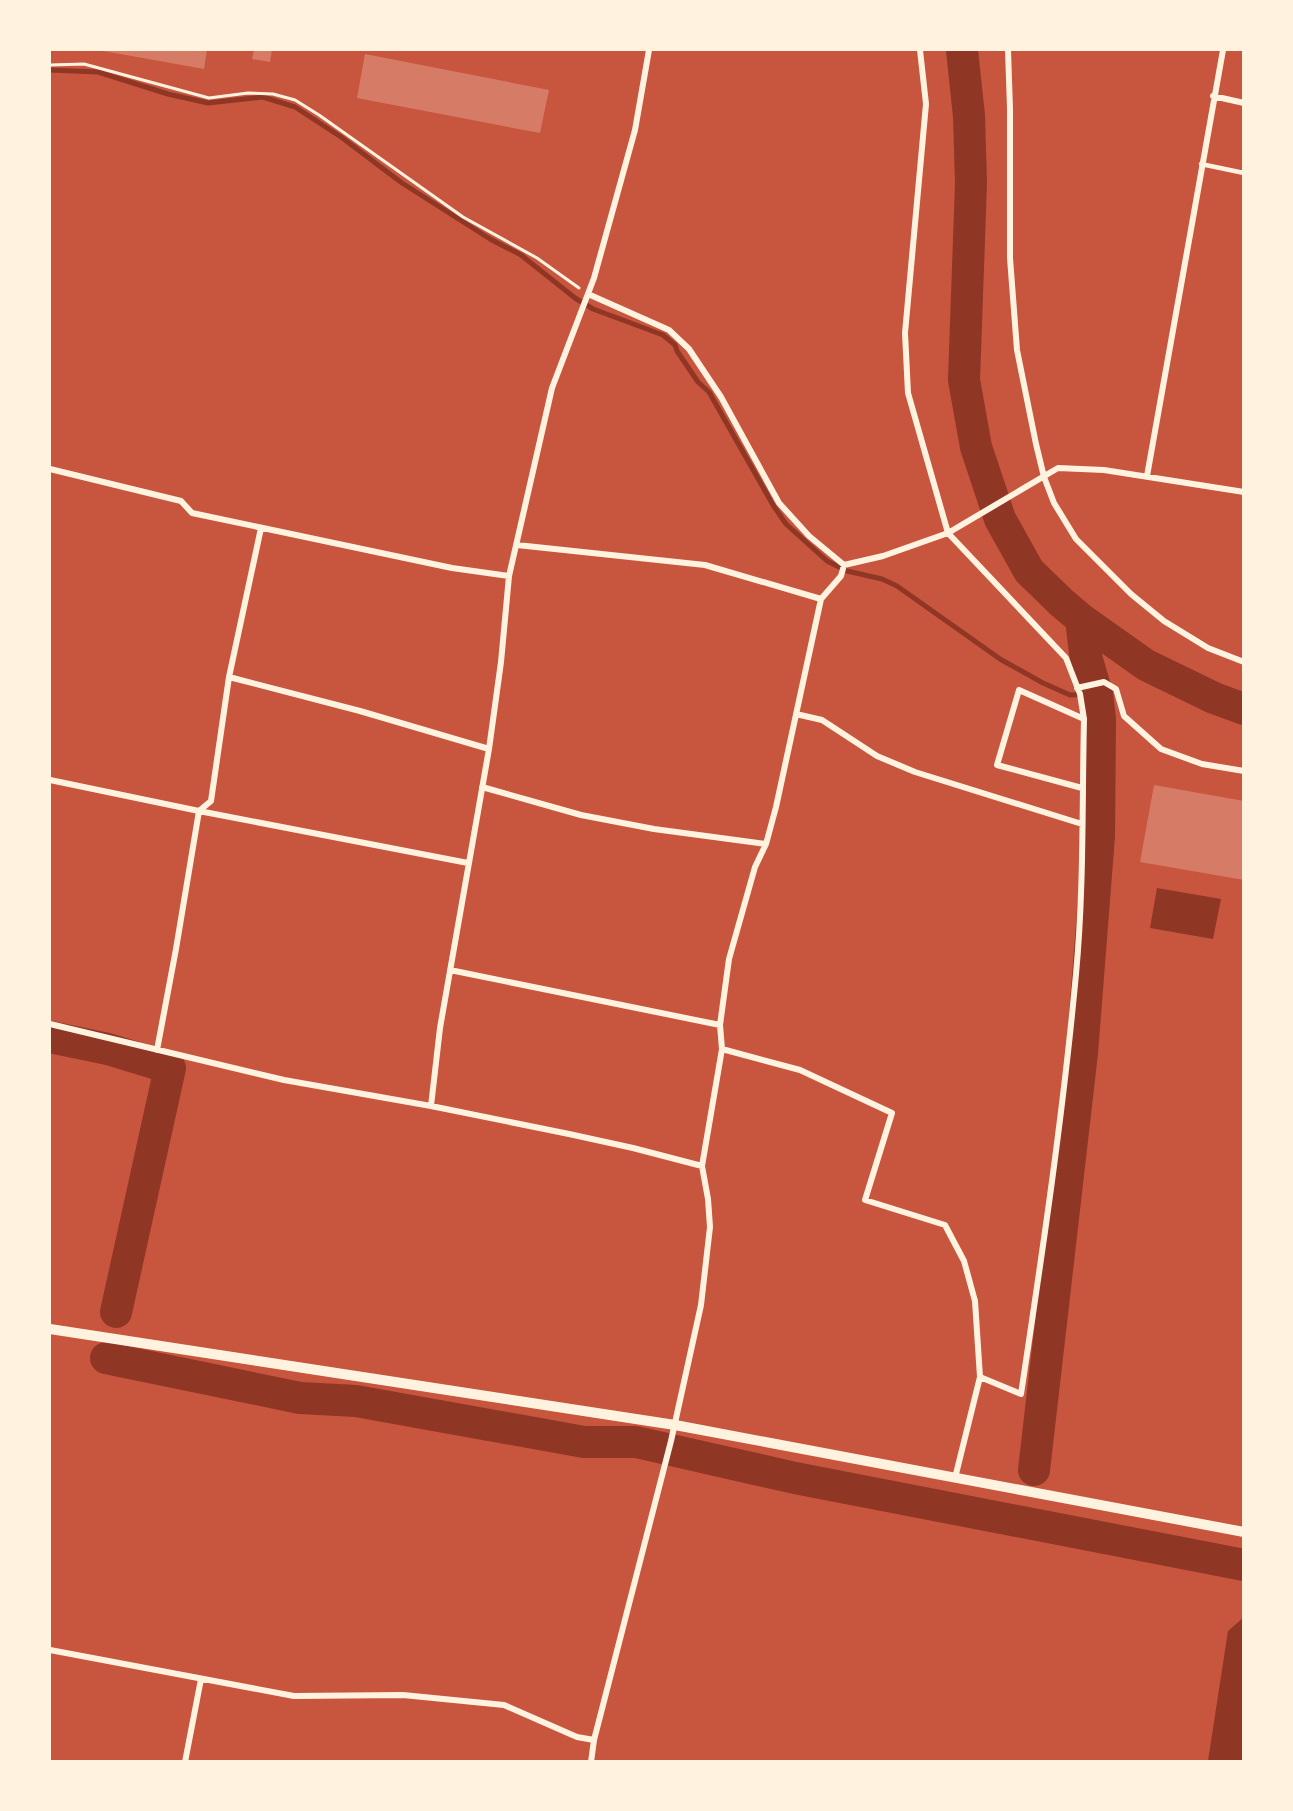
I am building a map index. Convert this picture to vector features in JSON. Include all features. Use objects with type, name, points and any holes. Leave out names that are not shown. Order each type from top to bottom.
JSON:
[{"type":"street","points":[[431,1106],[440,1028],[489,749],[501,662],[509,576],[552,388],[587,296],[635,130],[649,50]]},
{"type":"street","points":[[920,50],[926,104],[905,333],[908,393],[948,533],[1066,658],[1079,691],[1084,719],[1076,973],[1052,1194],[1021,1394],[980,1377]]},
{"type":"street","points":[[1008,50],[1010,258],[1017,350],[1022,383],[1044,477],[1054,503],[1076,539],[1131,594],[1164,621],[1208,648],[1244,662]]},
{"type":"street","points":[[1147,476],[1223,50]]},
{"type":"street","points":[[1213,96],[1244,103]]},
{"type":"street","points":[[587,296],[669,330],[689,349],[721,398],[779,503],[842,570]]},
{"type":"street","points":[[591,1761],[594,1740],[675,1425],[701,1305],[710,1227],[702,1166],[722,1049],[720,1025],[729,959],[755,867],[766,844],[776,807],[820,599],[842,570],[948,533],[1058,468],[1071,467],[1147,476],[1244,492]]},
{"type":"street","points":[[50,469],[181,501],[192,513],[452,568],[509,576]]},
{"type":"street","points":[[157,1050],[199,812],[211,801],[229,677],[261,528]]},
{"type":"street","points":[[517,545],[705,566],[820,599]]},
{"type":"street","points":[[229,677],[360,711],[489,749]]},
{"type":"street","points":[[1079,691],[1104,682],[1116,689],[1124,716],[1161,749],[1202,764],[1244,771]]},
{"type":"street","points":[[1082,788],[997,765],[1018,690],[1084,719]]},
{"type":"street","points":[[796,714],[822,720],[877,756],[915,772],[1082,824]]},
{"type":"street","points":[[50,780],[199,812],[468,863]]},
{"type":"street","points":[[482,787],[581,815],[654,829],[766,844]]},
{"type":"street","points":[[450,970],[720,1025]]},
{"type":"street","points":[[50,1024],[187,1059],[284,1080],[431,1106],[633,1148],[702,1166]]},
{"type":"street","points":[[722,1049],[800,1070],[892,1113],[865,1200],[945,1225],[964,1261],[975,1301],[980,1377],[955,1478]]},
{"type":"street","points":[[50,1329],[675,1425],[1244,1532]]},
{"type":"street","points":[[50,1650],[294,1696],[403,1695],[504,1705],[577,1737],[594,1740]]},
{"type":"street","points":[[185,1761],[201,1679]]},
{"type":"lane","points":[[1201,164],[1244,173]]},
{"type":"path","points":[[50,65],[84,64],[209,98],[248,93],[273,94],[295,100],[463,217],[537,258],[587,296]]},
{"type":"shaded area","points":[[1157,888],[1221,899],[1213,939],[1150,928]]},
{"type":"shaded area","points":[[1243,1618],[1243,1761],[1208,1761],[1228,1631]]},
{"type":"building","points":[[98,50],[207,50],[204,69]]},
{"type":"building","points":[[254,50],[272,50],[270,62],[252,59]]},
{"type":"building","points":[[365,54],[549,90],[540,133],[357,98]]},
{"type":"building","points":[[1154,785],[1244,801],[1244,880],[1140,862]]},
{"type":"waterway","points":[[962,50],[969,116],[971,183],[964,380],[976,447],[1000,519],[1029,571],[1081,619],[1146,665],[1214,698],[1244,709]]},
{"type":"waterway","points":[[50,70],[98,72],[168,94],[208,103],[263,97],[295,107],[341,137],[402,183],[490,239],[521,255],[575,298],[593,309],[663,335],[675,345],[698,382],[709,392],[786,524],[827,561],[847,571],[882,579],[897,586],[1000,659],[1043,683],[1070,695],[1097,694]]},
{"type":"waterway","points":[[1034,1470],[1082,1053],[1099,836],[1100,719],[1097,694],[1085,653],[1081,619]]},
{"type":"waterway","points":[[50,1037],[108,1049],[170,1068],[116,1312]]},
{"type":"waterway","points":[[106,1358],[300,1398],[356,1401],[584,1442],[636,1442],[795,1478],[1244,1565]]}]
